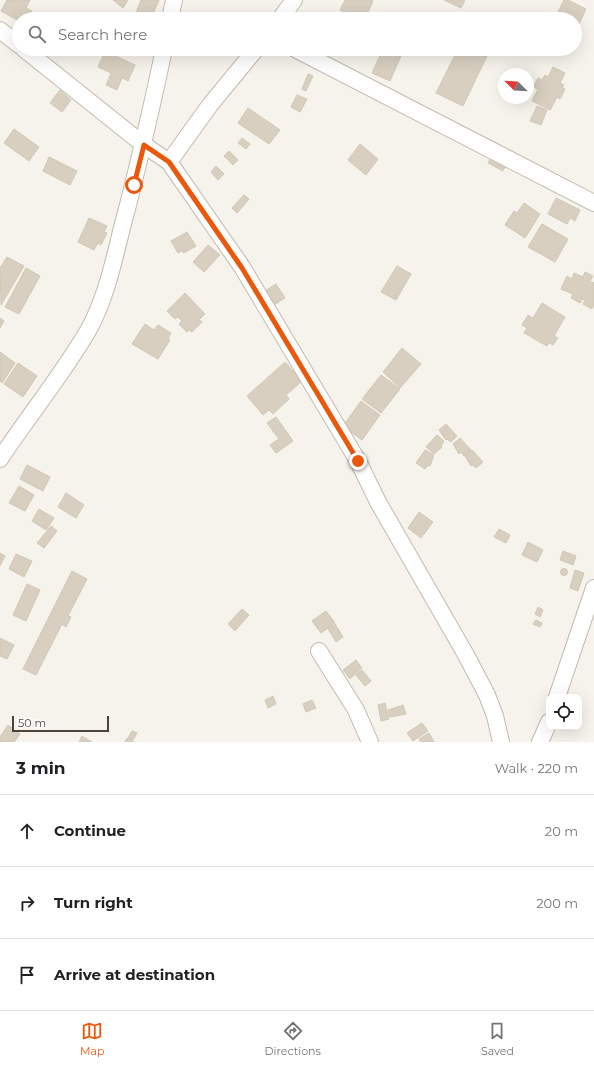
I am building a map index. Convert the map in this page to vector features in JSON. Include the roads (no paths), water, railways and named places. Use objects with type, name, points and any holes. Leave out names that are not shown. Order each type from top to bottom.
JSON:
[{"type":"street","points":[[171,12],[174,0]]},
{"type":"street","points":[[285,12],[294,0]]},
{"type":"street","points":[[0,30],[12,39]]},
{"type":"street","points":[[33,56],[144,145],[169,162],[242,268],[358,461],[378,502],[466,654],[487,695],[495,716],[501,742]]},
{"type":"street","points":[[0,459],[89,329],[103,297],[117,256],[128,205],[144,145],[163,56]]},
{"type":"street","points":[[169,162],[210,105],[250,56]]},
{"type":"street","points":[[309,56],[594,203]]},
{"type":"street","points":[[558,694],[594,588]]},
{"type":"street","points":[[319,651],[356,710],[370,742]]},
{"type":"street","points":[[540,742],[546,729]]}]
